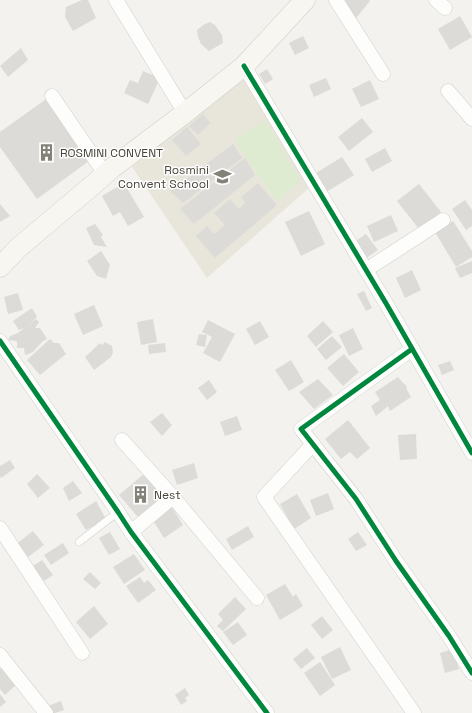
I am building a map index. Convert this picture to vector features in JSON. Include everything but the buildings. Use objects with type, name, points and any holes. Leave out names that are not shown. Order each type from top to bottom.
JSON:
[{"type":"main road","points":[[0,266],[18,248],[105,174],[244,66],[305,0]]},
{"type":"street","points":[[116,0],[185,113]]},
{"type":"street","points":[[336,0],[383,74]]},
{"type":"street","points":[[244,66],[366,270],[472,453]]},
{"type":"street","points":[[448,90],[472,119]]},
{"type":"street","points":[[52,96],[105,174]]},
{"type":"street","points":[[366,270],[443,220]]},
{"type":"street","points":[[0,341],[131,532],[267,713]]},
{"type":"street","points":[[412,349],[301,430],[356,499],[396,561],[449,636],[472,673]]},
{"type":"street","points":[[122,440],[173,497],[257,598]]},
{"type":"street","points":[[313,444],[264,497],[414,713]]},
{"type":"street","points":[[131,532],[173,497]]},
{"type":"street","points":[[0,528],[82,653]]},
{"type":"street","points":[[0,655],[46,713]]},
{"type":"lane","points":[[80,542],[118,512]]},
{"type":"shaded area","name":"Rosmini Convent School","points":[[244,72],[310,187],[207,278],[132,167]]},
{"type":"green space","points":[[265,120],[301,180],[277,202],[234,140]]},
{"type":"cycle path","points":[[244,66],[387,305],[472,453]]},
{"type":"cycle path","points":[[0,341],[131,532],[267,713]]},
{"type":"cycle path","points":[[412,349],[301,429],[356,499],[396,561],[449,636],[472,673]]},
{"type":"place","name":"ROSMINI CONVENT","points":[[47,153]]},
{"type":"place","name":"Rosmini Convent School","points":[[222,177]]},
{"type":"place","name":"Nest","points":[[141,495]]}]
